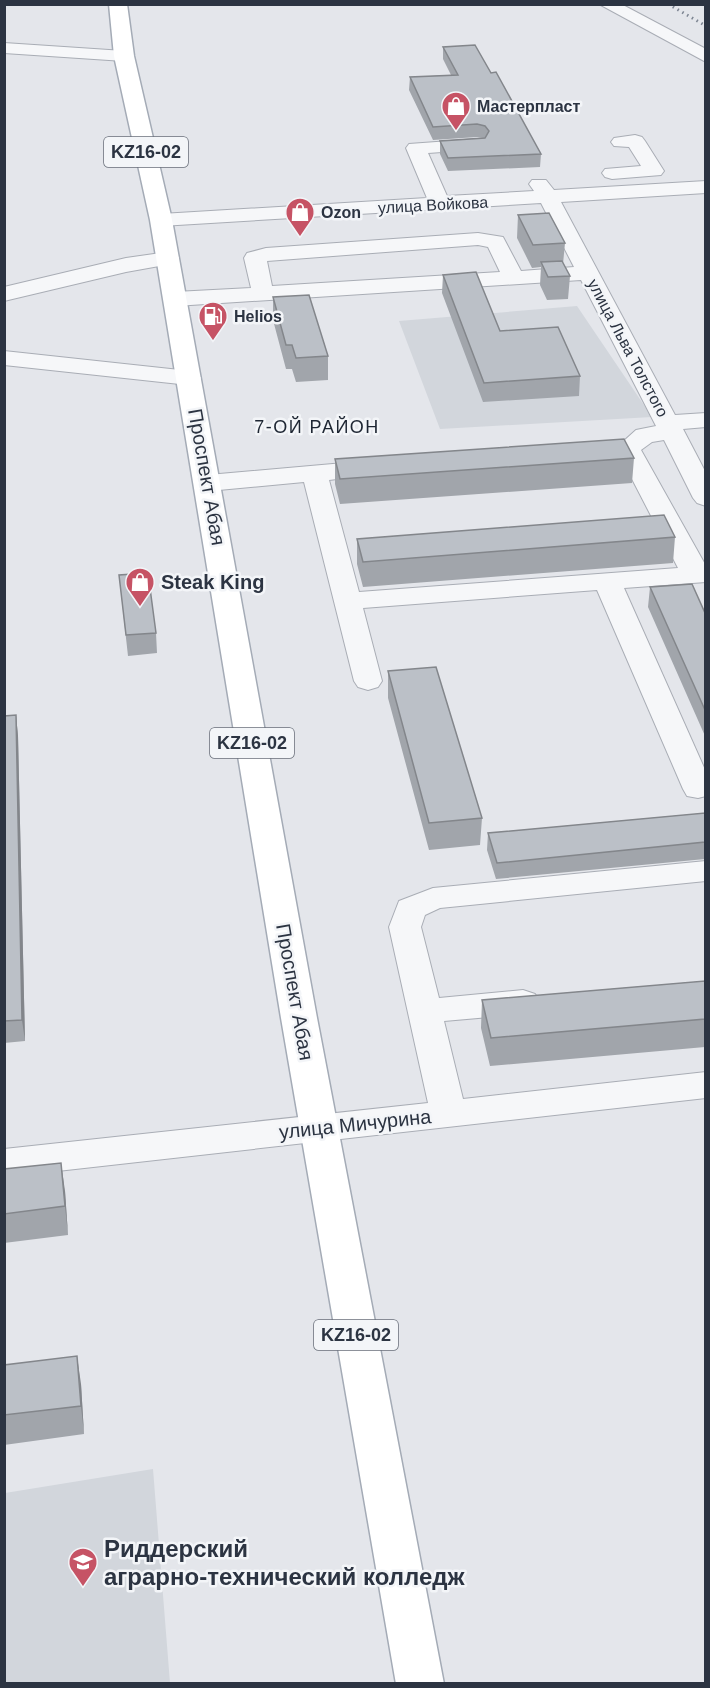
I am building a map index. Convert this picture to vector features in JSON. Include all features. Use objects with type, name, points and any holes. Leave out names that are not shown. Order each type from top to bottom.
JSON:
[{"type":"main road","name":"KZ16-02","points":[[118,4],[124,56],[161,220],[175,299]]},
{"type":"main road","name":"Проспект Абая","points":[[175,299],[420,1683]]},
{"type":"street","points":[[607,4],[705,57]]},
{"type":"street","points":[[4,48],[124,56]]},
{"type":"street","points":[[477,145],[416,148],[436,195],[535,178],[654,171],[635,141],[621,142]]},
{"type":"street","name":"улица Льва Толстого","points":[[535,178],[549,198],[589,273],[705,498]]},
{"type":"street","name":"улица Войкова","points":[[161,220],[436,195],[549,198],[705,187]]},
{"type":"street","points":[[263,294],[255,258],[266,254],[478,239],[495,242],[514,278]]},
{"type":"street","points":[[4,294],[126,265],[168,258]]},
{"type":"street","points":[[175,299],[589,273]]},
{"type":"street","points":[[4,358],[189,378]]},
{"type":"street","points":[[346,601],[700,574],[616,449],[645,435],[705,420]]},
{"type":"street","points":[[208,483],[396,467]]},
{"type":"street","points":[[315,474],[368,681]]},
{"type":"street","points":[[607,581],[698,789]]},
{"type":"street","points":[[448,1114],[405,927],[411,909],[433,898],[705,871]]},
{"type":"street","points":[[426,1011],[554,999]]},
{"type":"street","name":"улица Мичурина","points":[[4,1163],[705,1085]]},
{"type":"shaded area","points":[[577,306],[652,417],[440,429],[399,321]]},
{"type":"shaded area","name":"Риддерский аграрно-технический колледж","points":[[153,1469],[170,1683],[5,1683],[5,1493]]},
{"type":"building","points":[[475,45],[491,73],[496,72],[541,154],[448,158],[440,141],[485,138],[489,131],[485,126],[477,124],[433,127],[410,77],[458,75],[443,47]]},
{"type":"building","points":[[549,213],[565,243],[533,245],[518,215]]},
{"type":"building","points":[[562,261],[570,276],[548,277],[541,262]]},
{"type":"building","points":[[476,272],[500,331],[558,327],[580,376],[484,383],[443,275]]},
{"type":"building","points":[[309,295],[328,356],[296,358],[292,345],[286,345],[273,297]]},
{"type":"building","points":[[624,439],[634,458],[340,479],[335,459]]},
{"type":"building","points":[[664,515],[675,537],[363,562],[357,539]]},
{"type":"building","points":[[148,573],[156,633],[126,635],[119,575]]},
{"type":"building","points":[[692,584],[705,613],[705,710],[650,587]]},
{"type":"building","points":[[436,667],[482,818],[429,823],[388,671]]},
{"type":"building","points":[[16,715],[22,1020],[4,1021],[4,716]]},
{"type":"building","points":[[705,813],[705,842],[497,863],[488,833]]},
{"type":"building","points":[[705,981],[705,1019],[491,1038],[482,1000]]},
{"type":"building","points":[[61,1163],[65,1206],[4,1214],[4,1169]]},
{"type":"building","points":[[77,1356],[81,1406],[4,1415],[4,1365]]},
{"type":"railway","points":[[668,4],[706,26]]},
{"type":"place","name":"Мастерпласт","points":[[456,132]]},
{"type":"place","name":"Ozon","points":[[300,238]]},
{"type":"place","name":"Helios","points":[[213,342]]},
{"type":"place","name":"Steak King","points":[[140,608]]},
{"type":"place","name":"Риддерский аграрно-технический колледж","points":[[83,1588]]},
{"type":"district","name":"7-ОЙ РАЙОН","points":[[317,427]]}]
